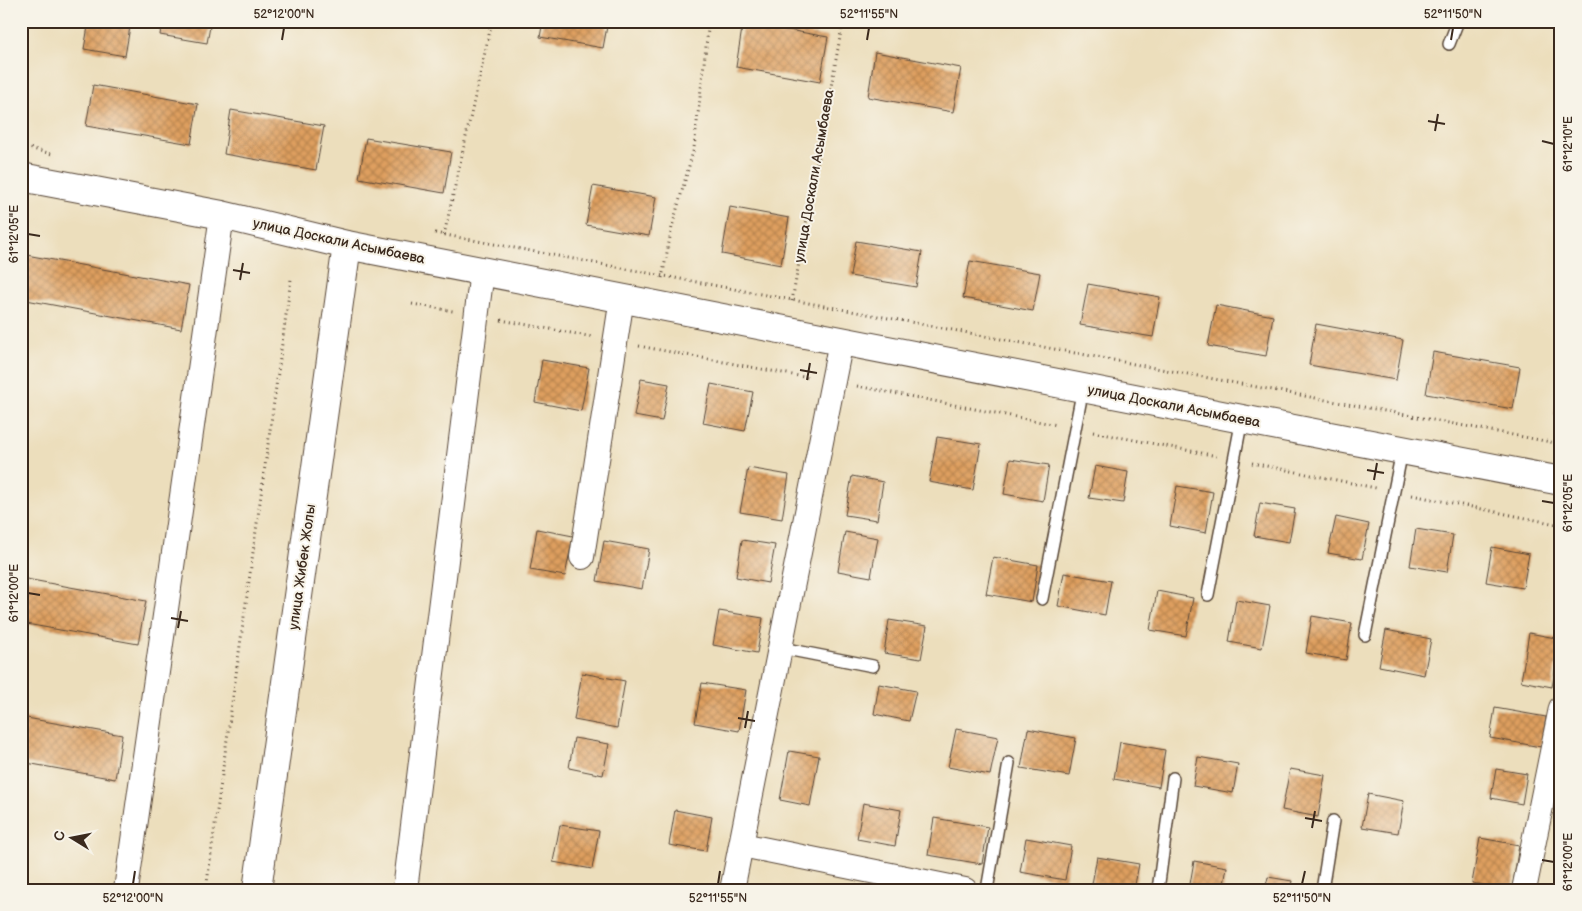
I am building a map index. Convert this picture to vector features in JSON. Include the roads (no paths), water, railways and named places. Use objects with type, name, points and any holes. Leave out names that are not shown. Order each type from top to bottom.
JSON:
[{"type":"street","name":"улица Доскали Асымбаева","points":[[21,177],[222,215],[347,245],[1561,481]]},
{"type":"street","points":[[126,890],[222,215]]},
{"type":"street","name":"улица Жибек Жолы","points":[[257,890],[347,245]]},
{"type":"street","points":[[405,890],[482,271]]},
{"type":"street","points":[[582,557],[622,298]]},
{"type":"street","points":[[732,890],[841,341]]},
{"type":"street","points":[[1524,890],[1557,743],[1561,708]]},
{"type":"street","points":[[742,845],[965,890]]},
{"type":"lane","points":[[1449,44],[1458,21]]},
{"type":"lane","points":[[1042,599],[1083,388]]},
{"type":"lane","points":[[1208,594],[1242,419]]},
{"type":"lane","points":[[1365,635],[1402,450]]},
{"type":"lane","points":[[781,648],[873,666]]},
{"type":"lane","points":[[987,890],[1009,762]]},
{"type":"lane","points":[[1158,890],[1174,778]]},
{"type":"lane","points":[[1322,890],[1333,821]]}]
